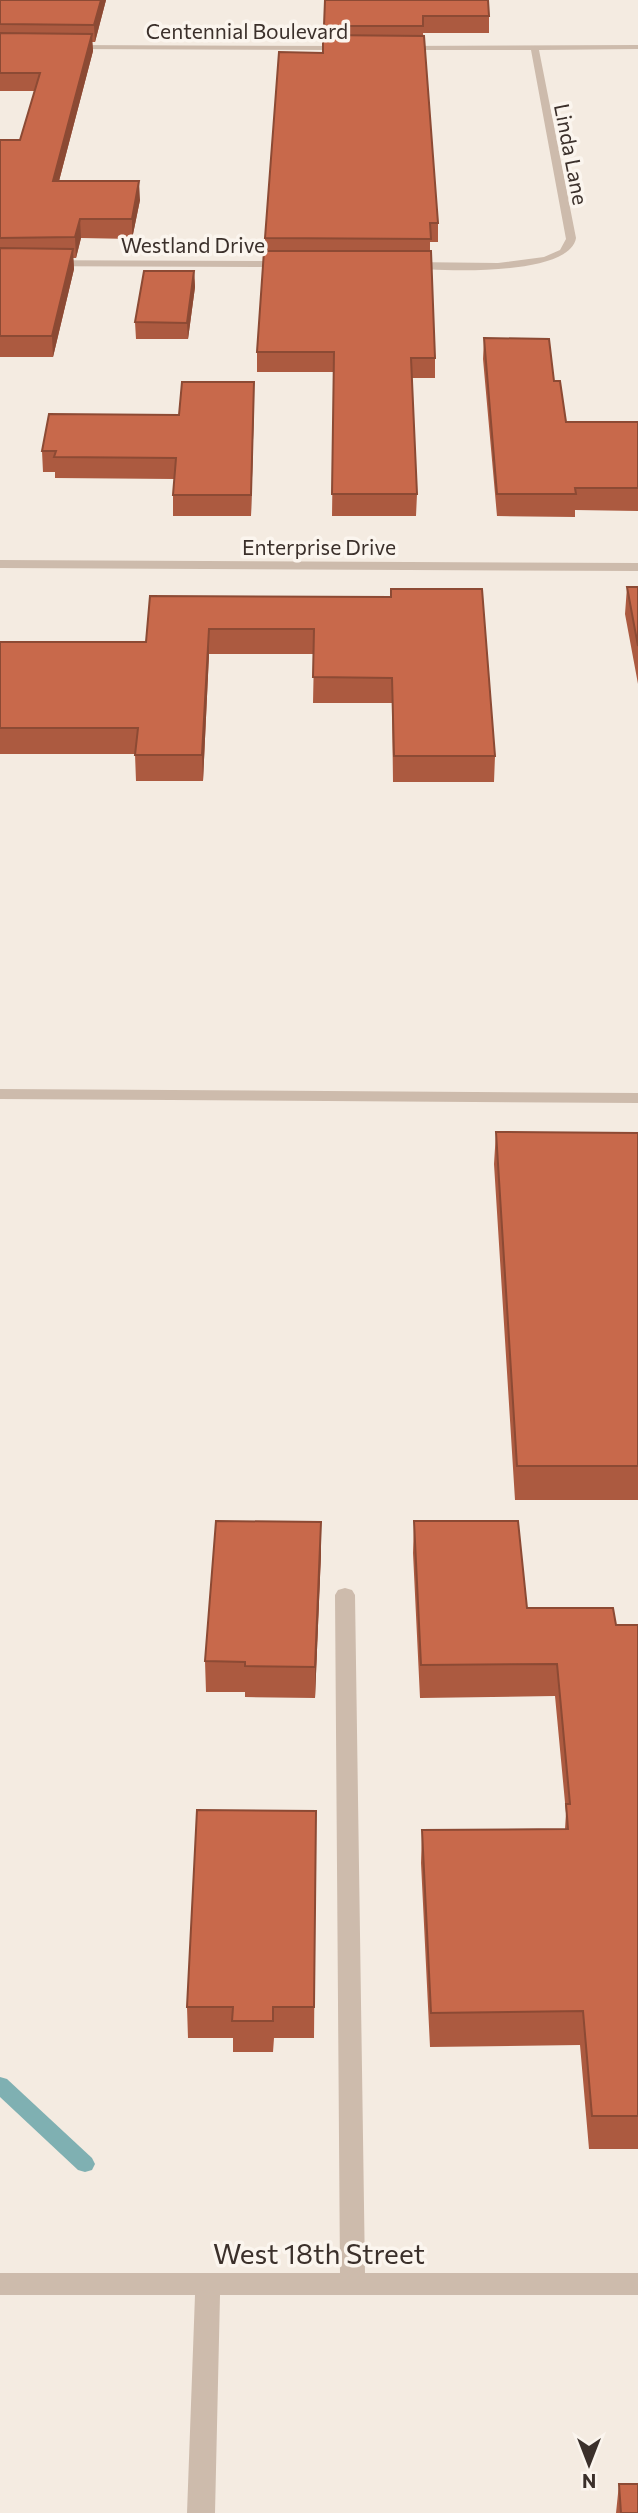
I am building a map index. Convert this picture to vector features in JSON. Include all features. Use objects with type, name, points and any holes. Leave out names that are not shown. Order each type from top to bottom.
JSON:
[{"type":"street","name":"Centennial Boulevard","points":[[56,47],[358,48]]},
{"type":"street","points":[[386,48],[638,47]]},
{"type":"street","points":[[535,49],[626,58]]},
{"type":"street","name":"Linda Lane","points":[[404,265],[537,262],[567,250],[571,242],[535,49]]},
{"type":"street","name":"Westland Drive","points":[[0,263],[295,264]]},
{"type":"street","name":"Enterprise Drive","points":[[0,564],[638,567]]},
{"type":"street","points":[[0,1094],[638,1098]]},
{"type":"street","points":[[345,1595],[353,2284]]},
{"type":"street","name":"West 18th Street","points":[[0,2284],[638,2284]]},
{"type":"street","points":[[201,2513],[208,2284]]},
{"type":"building","points":[[0,0],[101,0],[94,25],[0,24]]},
{"type":"building","points":[[325,0],[488,0],[489,16],[423,16],[423,26],[324,26]]},
{"type":"building","points":[[0,33],[92,34],[53,181],[139,181],[132,219],[80,219],[75,237],[0,238],[0,140],[20,140],[40,73],[0,73]]},
{"type":"building","points":[[323,35],[424,36],[438,223],[430,223],[431,239],[265,238],[279,52],[323,53]]},
{"type":"building","points":[[0,248],[73,249],[52,336],[0,336]]},
{"type":"building","points":[[264,251],[431,251],[435,358],[411,358],[417,494],[332,494],[334,352],[257,352]]},
{"type":"building","points":[[144,271],[194,271],[187,323],[135,322]]},
{"type":"building","points":[[484,338],[549,339],[554,381],[560,381],[566,422],[638,422],[638,488],[575,488],[576,494],[497,494]]},
{"type":"building","points":[[182,382],[254,382],[251,495],[173,495],[176,458],[54,457],[56,451],[42,451],[49,414],[179,415]]},
{"type":"building","points":[[627,587],[638,587],[638,646]]},
{"type":"building","points":[[391,589],[482,589],[495,756],[394,756],[392,678],[313,677],[314,629],[209,629],[202,755],[135,755],[138,728],[0,728],[0,642],[146,642],[150,596],[391,597]]},
{"type":"building","points":[[496,1132],[638,1133],[638,1466],[517,1466]]},
{"type":"building","points":[[216,1521],[321,1522],[315,1667],[245,1666],[245,1662],[205,1661]]},
{"type":"building","points":[[414,1521],[518,1521],[527,1608],[613,1608],[616,1625],[638,1625],[638,2116],[592,2116],[583,2011],[431,2013],[422,1830],[568,1829],[566,1804],[570,1804],[557,1664],[421,1665]]},
{"type":"building","points":[[197,1810],[316,1811],[314,2007],[273,2007],[273,2021],[232,2021],[233,2007],[187,2007]]},
{"type":"building","points":[[619,2484],[638,2484],[638,2513],[621,2513]]},
{"type":"waterway","points":[[0,2085],[85,2164]]}]
